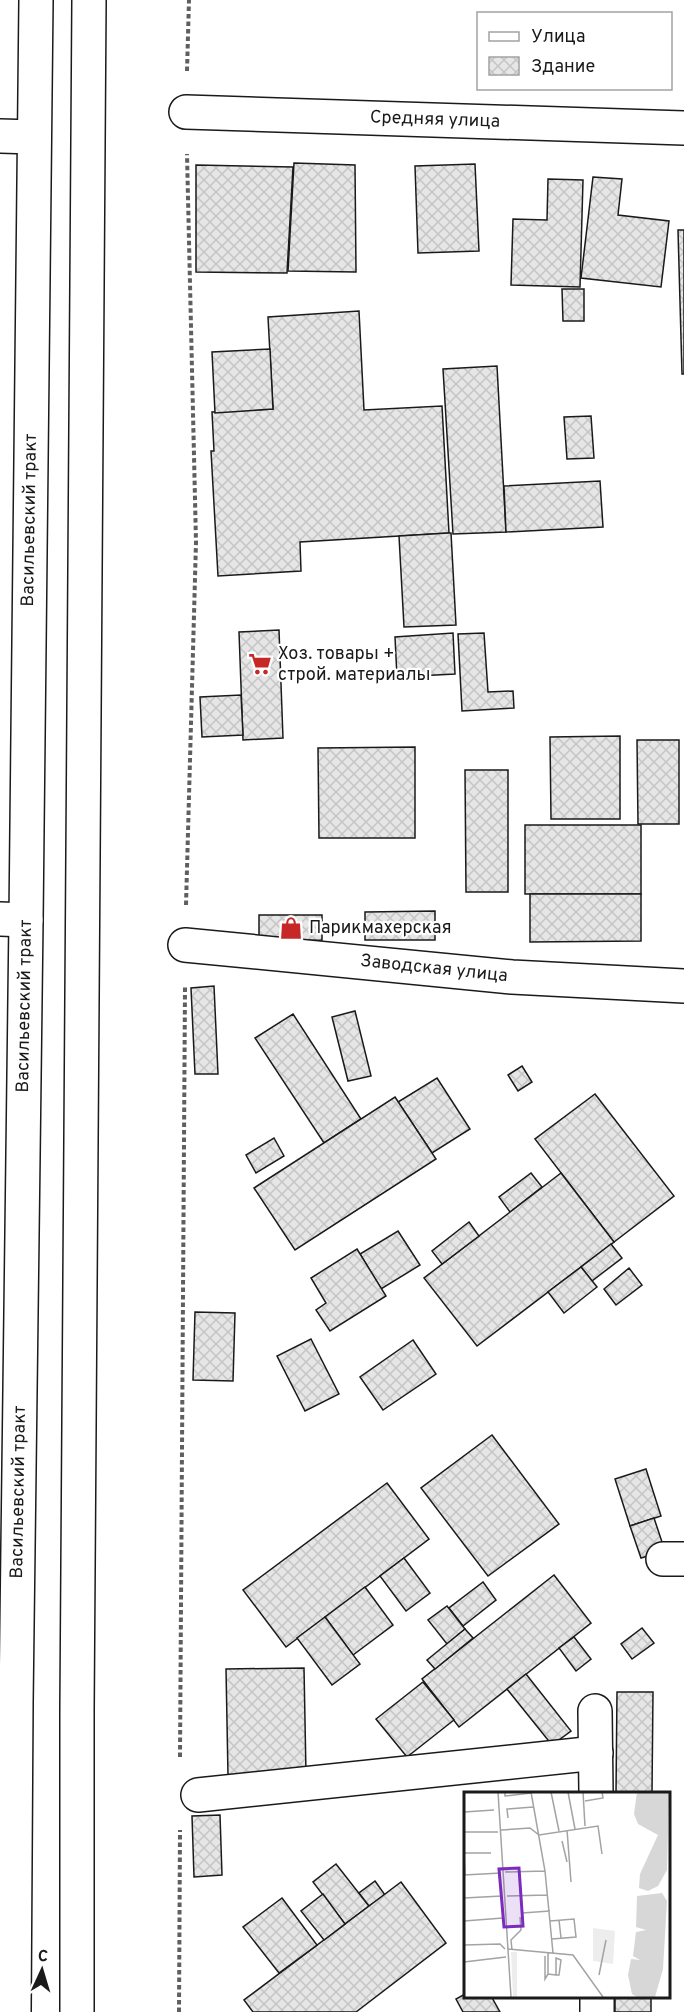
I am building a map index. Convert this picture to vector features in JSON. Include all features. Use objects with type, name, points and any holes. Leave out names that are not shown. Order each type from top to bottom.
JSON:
[{"type":"main road","name":"Васильевский тракт","points":[[14,2012],[8,1704],[13,920],[36,0]]},
{"type":"main road","points":[[77,2012],[77,1710],[89,0]]},
{"type":"main road","name":"Средняя улица","points":[[186,112],[684,128]]},
{"type":"main road","points":[[0,136],[34,137]]},
{"type":"main road","name":"Заводская улица","points":[[185,945],[512,977],[684,986]]},
{"type":"main road","points":[[596,1711],[596,1792]]},
{"type":"main road","points":[[189,1808],[596,1753]]},
{"type":"path","points":[[180,1760],[185,945],[196,542],[186,112],[189,0]]},
{"type":"path","points":[[179,2012],[189,1808]]},
{"type":"building","points":[[294,163],[355,165],[356,272],[288,271]]},
{"type":"building","points":[[475,164],[479,251],[418,253],[415,166]]},
{"type":"building","points":[[196,165],[293,167],[287,273],[196,272]]},
{"type":"building","points":[[593,177],[622,179],[618,215],[669,221],[661,287],[581,278]]},
{"type":"building","points":[[548,179],[583,180],[580,287],[511,285],[513,219],[547,220]]},
{"type":"building","points":[[678,230],[684,230],[684,374],[682,374]]},
{"type":"building","points":[[562,289],[584,289],[584,321],[563,321]]},
{"type":"building","points":[[359,311],[364,410],[442,406],[449,533],[300,542],[301,571],[218,576],[211,451],[214,451],[212,412],[273,409],[268,317]]},
{"type":"building","points":[[270,349],[273,409],[215,413],[212,352]]},
{"type":"building","points":[[497,366],[506,532],[453,534],[443,369]]},
{"type":"building","points":[[591,416],[594,458],[567,459],[564,417]]},
{"type":"building","points":[[600,481],[603,527],[506,532],[504,486]]},
{"type":"building","points":[[451,533],[456,625],[404,627],[399,536]]},
{"type":"building","name":"Хоз. товары + строй. материалы","points":[[279,630],[283,738],[243,740],[239,632]]},
{"type":"building","points":[[453,633],[455,674],[397,677],[395,637]]},
{"type":"building","points":[[484,633],[488,692],[513,691],[514,708],[462,711],[458,634]]},
{"type":"building","points":[[241,695],[243,735],[202,737],[200,697]]},
{"type":"building","points":[[620,736],[620,819],[551,819],[550,737]]},
{"type":"building","points":[[637,740],[679,740],[679,824],[638,824]]},
{"type":"building","points":[[415,747],[415,838],[319,838],[318,748]]},
{"type":"building","points":[[465,770],[508,770],[508,892],[466,892]]},
{"type":"building","points":[[525,825],[641,825],[641,894],[525,894]]},
{"type":"building","points":[[530,894],[641,894],[641,941],[530,942]]},
{"type":"building","points":[[435,911],[435,940],[365,940],[365,912]]},
{"type":"building","name":"Парикмахерская","points":[[259,915],[322,915],[322,940],[259,941]]},
{"type":"building","points":[[214,986],[218,1074],[195,1074],[191,988]]},
{"type":"building","points":[[355,1011],[371,1076],[348,1081],[332,1017]]},
{"type":"building","points":[[293,1014],[361,1119],[324,1143],[255,1038]]},
{"type":"building","points":[[522,1066],[532,1082],[518,1091],[508,1075]]},
{"type":"building","points":[[437,1078],[470,1129],[432,1153],[398,1102]]},
{"type":"building","points":[[595,1094],[674,1196],[614,1242],[535,1139]]},
{"type":"building","points":[[395,1097],[436,1159],[295,1250],[254,1188]]},
{"type":"building","points":[[274,1138],[284,1156],[256,1173],[246,1155]]},
{"type":"building","points":[[531,1173],[542,1187],[510,1212],[499,1197]]},
{"type":"building","points":[[561,1173],[614,1242],[477,1346],[424,1278]]},
{"type":"building","points":[[469,1222],[479,1236],[442,1264],[432,1251]]},
{"type":"building","points":[[398,1231],[420,1265],[381,1289],[360,1254]]},
{"type":"building","points":[[611,1244],[622,1258],[592,1281],[581,1267]]},
{"type":"building","points":[[357,1249],[386,1296],[330,1331],[316,1310],[326,1303],[311,1278]]},
{"type":"building","points":[[581,1267],[597,1287],[564,1313],[548,1292]]},
{"type":"building","points":[[629,1268],[642,1285],[616,1305],[604,1289]]},
{"type":"building","points":[[195,1312],[235,1313],[233,1381],[193,1380]]},
{"type":"building","points":[[311,1339],[339,1394],[305,1411],[277,1356]]},
{"type":"building","points":[[413,1340],[436,1374],[383,1410],[360,1377]]},
{"type":"building","points":[[492,1435],[559,1524],[488,1576],[421,1488]]},
{"type":"building","points":[[646,1469],[661,1516],[630,1526],[615,1479]]},
{"type":"building","points":[[387,1483],[429,1539],[286,1647],[243,1590]]},
{"type":"building","points":[[654,1518],[665,1551],[641,1558],[630,1526]]},
{"type":"building","points":[[404,1558],[430,1593],[406,1611],[380,1576]]},
{"type":"building","points":[[554,1575],[591,1623],[459,1727],[422,1679]]},
{"type":"building","points":[[483,1582],[496,1600],[463,1626],[449,1608]]},
{"type":"building","points":[[365,1587],[393,1625],[353,1655],[325,1617]]},
{"type":"building","points":[[447,1606],[465,1629],[447,1644],[428,1620]]},
{"type":"building","points":[[325,1617],[360,1664],[332,1685],[297,1638]]},
{"type":"building","points":[[642,1628],[654,1643],[632,1659],[621,1644]]},
{"type":"building","points":[[465,1629],[473,1638],[435,1669],[427,1660]]},
{"type":"building","points":[[574,1637],[591,1659],[576,1671],[559,1648]]},
{"type":"building","points":[[304,1668],[306,1774],[228,1775],[226,1669]]},
{"type":"building","points":[[526,1674],[571,1731],[552,1745],[507,1689]]},
{"type":"building","points":[[423,1682],[454,1720],[407,1757],[376,1719]]},
{"type":"building","points":[[617,1692],[653,1692],[652,1792],[616,1792]]},
{"type":"building","points":[[220,1815],[222,1875],[194,1877],[192,1816]]},
{"type":"building","points":[[336,1864],[369,1906],[345,1924],[313,1882]]},
{"type":"building","points":[[375,1881],[385,1895],[369,1906],[359,1893]]},
{"type":"building","points":[[401,1882],[446,1943],[356,2012],[253,2012],[244,2000]]},
{"type":"building","points":[[323,1894],[345,1924],[324,1940],[301,1911]]},
{"type":"building","points":[[282,1898],[317,1945],[279,1973],[243,1927]]},
{"type":"building","points":[[464,1995],[464,1997],[492,1997],[500,2012],[463,2012],[456,1999]]},
{"type":"building","points":[[615,1997],[651,1997],[651,2012],[615,2012]]},
{"type":"place","name":"Хоз. товары + строй. материалы","points":[[260,664]]},
{"type":"place","name":"Парикмахерская","points":[[291,928]]}]
